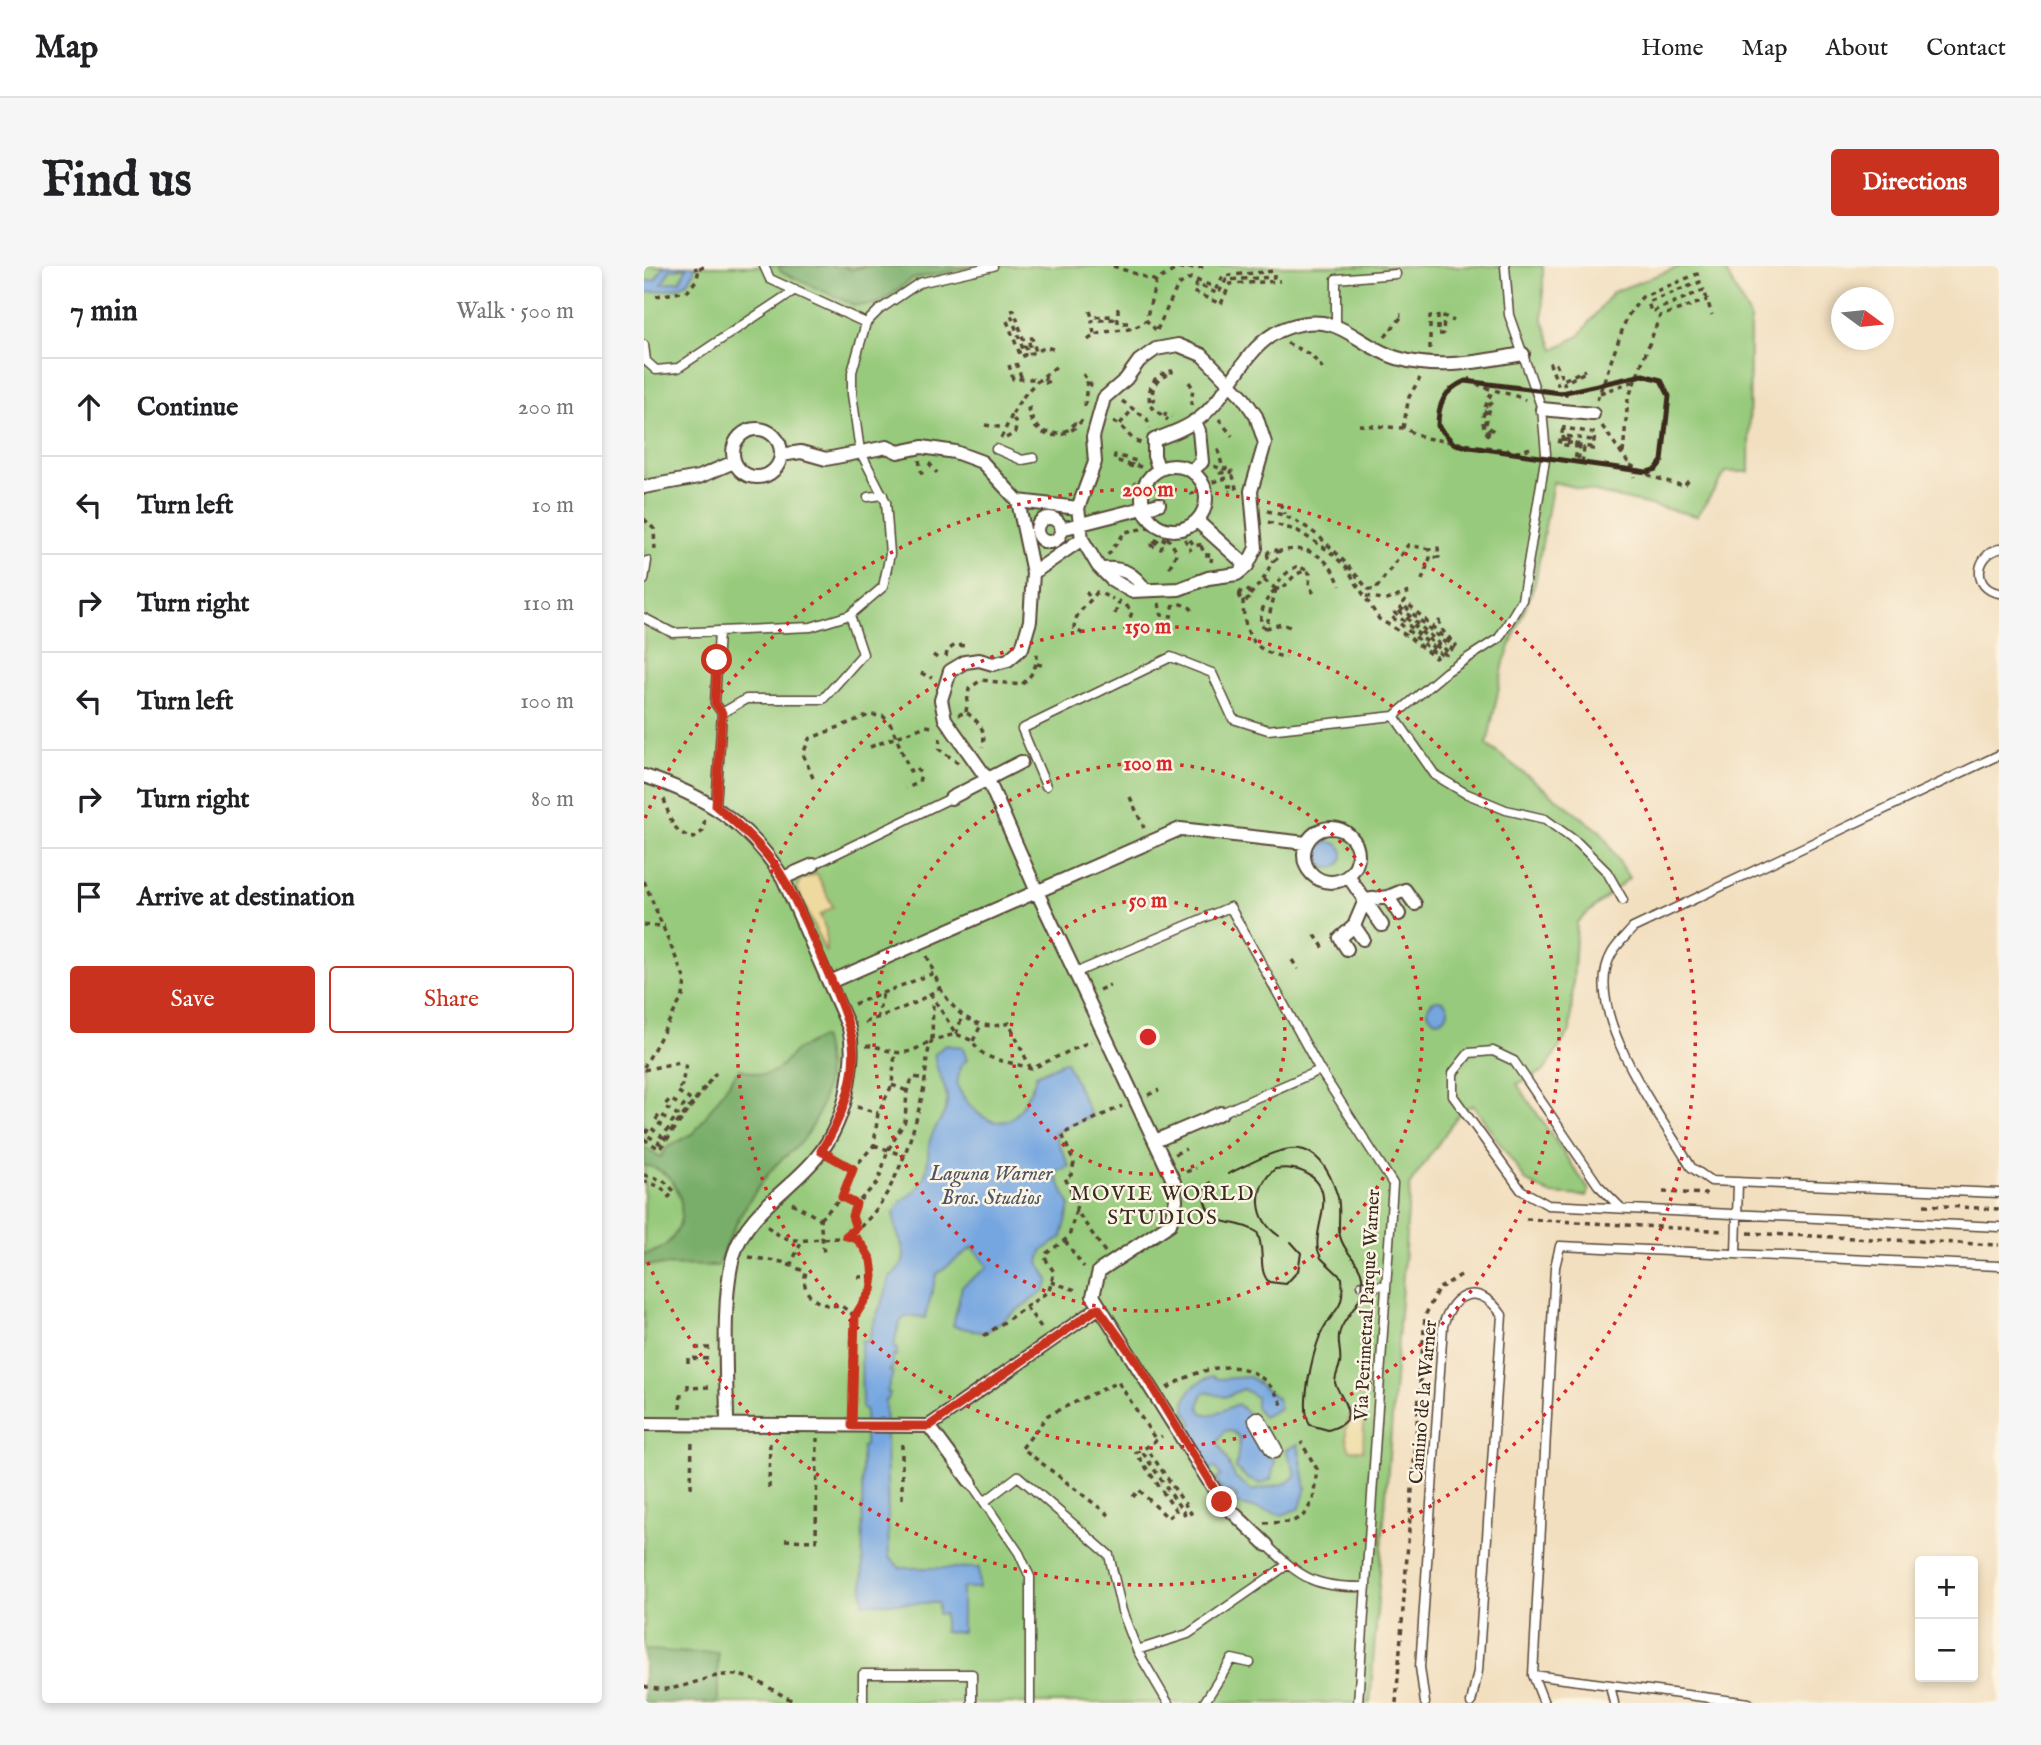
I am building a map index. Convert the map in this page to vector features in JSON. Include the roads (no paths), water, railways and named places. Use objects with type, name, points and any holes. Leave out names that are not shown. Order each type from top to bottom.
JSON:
[{"type":"street","points":[[1159,470],[1154,456],[1154,440],[1189,417],[1230,383],[1255,349],[1288,327],[1320,321],[1336,324],[1395,357],[1454,366],[1523,354]]},
{"type":"street","points":[[1178,345],[1202,355],[1230,383],[1256,416],[1265,443],[1254,479],[1252,514],[1256,529],[1256,548],[1247,566],[1237,574],[1208,578],[1179,589],[1131,591],[1111,579],[1099,565],[1083,539],[1080,524],[1078,508],[1095,462],[1094,437],[1104,398],[1139,361],[1156,349],[1178,345]]},
{"type":"street","points":[[1542,409],[1593,414]]},
{"type":"street","points":[[1189,417],[1199,431],[1202,462],[1191,471]]},
{"type":"street","points":[[757,429],[772,434],[780,447],[781,454],[775,470],[760,478],[744,474],[734,461],[732,454],[737,439],[757,429]]},
{"type":"street","points":[[781,454],[801,452],[825,459],[887,447],[898,452],[922,447],[955,452],[982,462],[1018,500],[1031,535],[1033,573],[1030,621],[1023,648],[1008,660],[993,664],[979,660],[950,671],[941,699],[945,719],[988,780],[1038,894],[1174,1182],[1176,1200],[1170,1224],[1099,1271],[1094,1282],[1096,1302],[1156,1394],[1200,1471],[1222,1502],[1267,1545]]},
{"type":"street","points":[[644,487],[699,477],[734,461]]},
{"type":"street","points":[[1170,466],[1191,471],[1207,495],[1197,521],[1168,531],[1143,508],[1139,484],[1170,466]]},
{"type":"street","points":[[1018,500],[1078,508]]},
{"type":"street","points":[[1031,535],[1051,542],[1060,535],[1061,529],[1159,504]]},
{"type":"street","points":[[1197,521],[1247,566]]},
{"type":"street","points":[[1033,573],[1083,539]]},
{"type":"street","points":[[951,798],[1027,760]]},
{"type":"street","points":[[644,776],[712,804],[754,840],[783,878],[830,982],[849,1028],[853,1046],[844,1103],[832,1134],[821,1151],[747,1228],[735,1253],[729,1282],[727,1424]]},
{"type":"street","points":[[1326,828],[1343,831],[1350,836],[1358,852],[1357,861],[1348,876],[1331,882],[1314,877],[1304,861],[1306,843],[1311,836],[1326,828]]},
{"type":"street","points":[[830,982],[1038,894],[1180,829],[1306,843]]},
{"type":"street","points":[[783,878],[813,865]]},
{"type":"street","points":[[1348,876],[1382,925]]},
{"type":"street","points":[[1365,900],[1388,897],[1405,890],[1415,904]]},
{"type":"street","points":[[1388,897],[1399,914]]},
{"type":"street","points":[[1347,949],[1340,938],[1354,926],[1365,900]]},
{"type":"street","points":[[1354,926],[1363,939]]},
{"type":"street","points":[[1155,1141],[1221,1113]]},
{"type":"street","points":[[644,1424],[929,1426],[1051,1341],[1096,1302]]},
{"type":"street","points":[[1257,1419],[1274,1450]]},
{"type":"street","points":[[929,1426],[971,1483]]},
{"type":"lane","points":[[764,266],[770,279],[866,323]]},
{"type":"lane","points":[[644,618],[673,633],[811,626],[850,615],[883,587],[890,554],[883,495],[860,451],[852,394],[852,372],[866,323],[879,310],[919,283],[993,266]]},
{"type":"lane","points":[[1046,786],[1027,760],[1021,729],[1171,657],[1212,673],[1233,719],[1268,730],[1394,716],[1446,672],[1499,638],[1522,600],[1545,444],[1542,409],[1508,315],[1505,266]]},
{"type":"lane","points":[[1336,324],[1336,279],[1396,274]]},
{"type":"lane","points":[[645,345],[646,360],[656,370],[678,368],[795,290]]},
{"type":"lane","points":[[996,449],[1022,460],[1033,458]]},
{"type":"lane","points":[[868,497],[883,495]]},
{"type":"lane","points":[[1999,549],[1989,551],[1980,562],[1979,577],[1986,588],[1999,593]]},
{"type":"lane","points":[[644,580],[647,561]]},
{"type":"lane","points":[[722,713],[746,699],[823,699],[863,654],[850,615]]},
{"type":"lane","points":[[712,804],[722,713],[715,703],[719,631]]},
{"type":"lane","points":[[1394,716],[1435,775],[1465,793],[1506,810],[1545,820],[1578,843],[1606,872],[1623,900]]},
{"type":"lane","points":[[1999,755],[1633,928],[1611,954],[1603,999],[1613,1034],[1691,1167],[1711,1181],[1999,1193]]},
{"type":"lane","points":[[813,865],[951,798]]},
{"type":"lane","name":"Via Perimetral Parque Warner","points":[[1077,972],[1230,907],[1320,1070],[1393,1184],[1358,1703]]},
{"type":"lane","points":[[1621,1208],[1598,1185],[1514,1061],[1493,1051],[1469,1053],[1453,1073],[1453,1096],[1521,1190],[1548,1205],[1999,1227]]},
{"type":"lane","points":[[1221,1113],[1320,1070]]},
{"type":"lane","points":[[1737,1254],[1738,1182]]},
{"type":"lane","points":[[1544,1703],[1533,1675],[1555,1267],[1560,1246],[1999,1266]]},
{"type":"lane","points":[[1362,1284],[1386,1286]]},
{"type":"lane","name":"Camino de la Warner","points":[[1425,1703],[1420,1667],[1443,1326],[1448,1308],[1460,1297],[1477,1294],[1492,1300],[1502,1315],[1478,1671],[1471,1703]]},
{"type":"lane","points":[[984,1502],[1018,1476],[1109,1555],[1122,1611],[1137,1650],[1168,1703]]},
{"type":"lane","points":[[971,1483],[1019,1553],[1030,1577],[1030,1703]]},
{"type":"lane","points":[[1267,1545],[1297,1575],[1320,1585],[1366,1587]]},
{"type":"lane","points":[[1137,1650],[1188,1634],[1287,1565]]},
{"type":"lane","points":[[1204,1703],[1232,1659],[1250,1663]]},
{"type":"lane","points":[[863,1703],[863,1674],[972,1674],[972,1703]]},
{"type":"lane","points":[[1533,1675],[1749,1703]]},
{"type":"lane","points":[[1609,1685],[1614,1703]]},
{"type":"water","points":[[664,266],[695,266],[693,275],[683,285],[644,293],[644,281],[655,280]],"holes":[[[687,267],[680,281],[662,284],[670,270]]]},
{"type":"water","points":[[1330,842],[1339,846],[1343,855],[1339,864],[1330,868],[1321,864],[1317,855],[1321,846]]},
{"type":"water","points":[[1434,1000],[1442,1000],[1448,1010],[1442,1020],[1434,1020],[1428,1014],[1428,1006]]},
{"type":"water","name":"Laguna Warner Bros. Studios","points":[[945,1045],[962,1047],[967,1059],[960,1067],[957,1085],[970,1106],[989,1120],[1008,1120],[1025,1101],[1036,1075],[1066,1061],[1091,1116],[1054,1133],[1069,1166],[1055,1173],[1070,1206],[1062,1237],[1042,1251],[1039,1263],[1049,1280],[1045,1290],[985,1333],[953,1326],[962,1286],[988,1267],[973,1247],[937,1274],[925,1318],[909,1316],[900,1321],[898,1326],[894,1348],[897,1349],[896,1356],[893,1356],[893,1367],[889,1371],[893,1372],[887,1392],[890,1393],[885,1400],[889,1557],[900,1568],[979,1568],[979,1588],[962,1588],[962,1632],[944,1632],[944,1614],[938,1614],[938,1603],[863,1603],[862,1447],[865,1446],[865,1409],[862,1409],[861,1341],[869,1341],[889,1277],[903,1263],[903,1250],[895,1227],[894,1213],[899,1204],[916,1190],[923,1180],[930,1140],[945,1111],[945,1088],[936,1065],[935,1054]]},
{"type":"water","points":[[1213,1376],[1218,1379],[1250,1377],[1277,1398],[1280,1408],[1263,1417],[1256,1407],[1256,1397],[1243,1389],[1225,1397],[1206,1392],[1202,1395],[1199,1407],[1202,1413],[1212,1415],[1238,1404],[1250,1415],[1275,1462],[1271,1479],[1261,1484],[1248,1479],[1236,1468],[1240,1438],[1234,1432],[1225,1430],[1218,1442],[1235,1477],[1252,1491],[1287,1483],[1296,1475],[1286,1450],[1298,1444],[1306,1488],[1300,1508],[1282,1515],[1232,1503],[1237,1497],[1230,1491],[1224,1495],[1216,1479],[1221,1476],[1215,1467],[1209,1470],[1189,1427],[1193,1423],[1185,1408],[1185,1401],[1192,1389]]},
{"type":"tram line","points":[[1228,1174],[1278,1152],[1305,1150],[1317,1158],[1328,1172],[1337,1194],[1340,1236],[1359,1268],[1363,1284],[1359,1299],[1339,1335],[1340,1359],[1335,1383],[1345,1404],[1347,1416],[1339,1426],[1328,1430],[1310,1425],[1307,1417],[1307,1393],[1314,1353],[1321,1333],[1342,1298],[1342,1278],[1321,1258],[1318,1250],[1323,1196],[1316,1180],[1302,1171],[1275,1169],[1262,1185],[1259,1203],[1261,1212],[1265,1221],[1279,1236]]},
{"type":"tram line","points":[[1210,1182],[1203,1192],[1210,1213],[1222,1221],[1257,1232],[1263,1272],[1269,1282],[1286,1284],[1298,1271],[1301,1253],[1291,1242]]},
{"type":"railway","points":[[1643,375],[1661,380],[1669,396],[1662,461],[1656,469],[1647,472],[1454,444],[1438,426],[1439,411],[1447,393],[1465,381],[1561,393],[1643,375]]},
{"type":"district","name":"MOVIE WORLD STUDIOS","points":[[1163,1206]]}]
